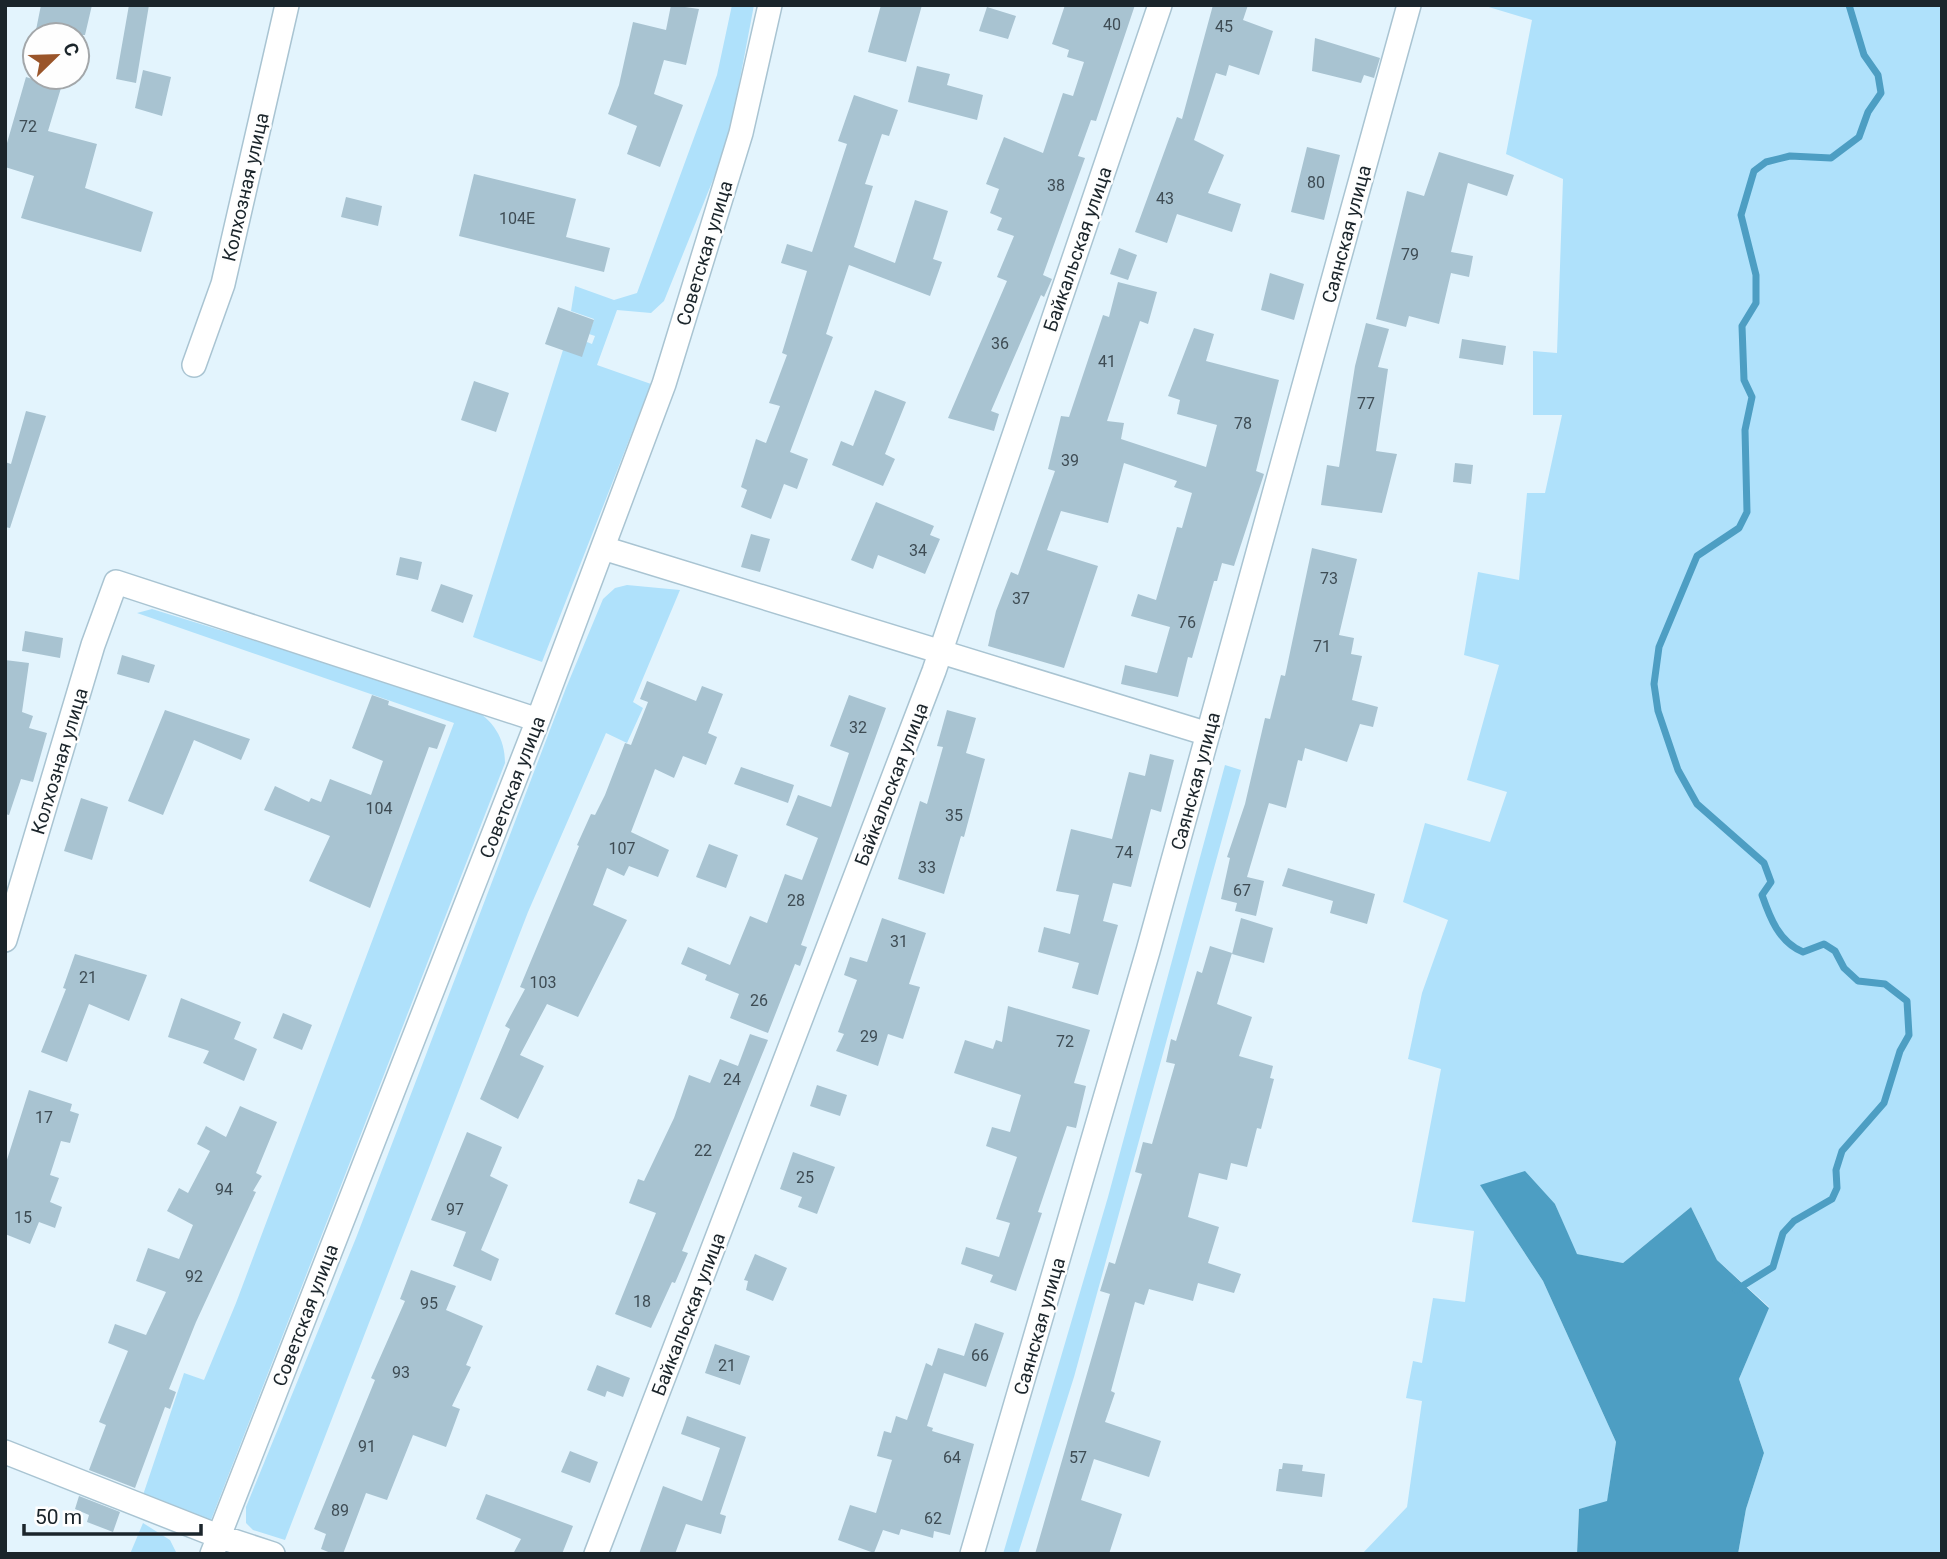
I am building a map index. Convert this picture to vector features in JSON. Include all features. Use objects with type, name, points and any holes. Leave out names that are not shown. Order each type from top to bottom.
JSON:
[{"type":"street","name":"Колхозная улица","points":[[194,365],[223,284],[287,5]]},
{"type":"street","name":"Советская улица","points":[[215,1545],[538,720],[664,384],[741,133],[770,5]]},
{"type":"street","name":"Байкальская улица","points":[[596,1554],[929,684],[1160,5]]},
{"type":"street","name":"Саянская улица","points":[[972,1554],[1148,951],[1409,5]]},
{"type":"street","points":[[603,548],[1208,734]]},
{"type":"street","name":"Колхозная улица","points":[[5,940],[93,645],[116,582],[538,720]]},
{"type":"street","points":[[5,1452],[215,1545],[273,1554]]},
{"type":"shaded area","points":[[732,5],[754,5],[733,116],[719,165],[664,301],[651,313],[617,310],[597,365],[651,384],[542,662],[473,637],[563,350],[587,342],[592,344],[595,336],[589,334],[594,319],[571,311],[575,286],[614,300],[637,293],[717,75]]},
{"type":"shaded area","points":[[1482,5],[1942,5],[1942,1554],[1738,1554],[1746,1509],[1764,1453],[1739,1379],[1769,1307],[1717,1260],[1691,1207],[1623,1263],[1576,1254],[1555,1204],[1481,1186],[1543,1281],[1616,1442],[1607,1502],[1579,1509],[1577,1554],[1362,1554],[1407,1507],[1422,1401],[1406,1398],[1413,1361],[1422,1363],[1433,1298],[1465,1302],[1474,1231],[1412,1222],[1441,1069],[1408,1059],[1422,993],[1448,920],[1403,902],[1425,823],[1490,842],[1507,792],[1467,780],[1499,665],[1464,655],[1478,572],[1519,580],[1527,493],[1545,493],[1562,415],[1533,415],[1533,351],[1557,353],[1563,179],[1506,154],[1532,20]]},
{"type":"shaded area","points":[[627,585],[680,590],[633,702],[643,708],[627,743],[606,733],[528,912],[285,1540],[253,1530],[246,1523],[246,1507],[356,1238],[566,688],[603,599],[615,588]]},
{"type":"shaded area","points":[[152,609],[472,708],[492,724],[503,746],[505,763],[211,1520],[143,1495],[184,1373],[204,1380],[236,1303],[454,723],[137,613]]},
{"type":"shaded area","points":[[1225,765],[1241,770],[1074,1377],[1018,1554],[1003,1554],[1108,1197]]},
{"type":"shaded area","points":[[1525,1171],[1555,1204],[1577,1254],[1623,1263],[1691,1207],[1717,1260],[1769,1308],[1739,1379],[1764,1453],[1746,1509],[1738,1554],[1577,1554],[1579,1509],[1607,1501],[1616,1442],[1543,1281],[1480,1185]]},
{"type":"shaded area","points":[[143,1523],[170,1540],[177,1554],[130,1554]]},
{"type":"building","points":[[41,5],[92,5],[88,21],[38,21]]},
{"type":"building","points":[[129,5],[149,5],[136,83],[116,79]]},
{"type":"building","points":[[671,5],[699,9],[686,65],[664,60],[654,94],[683,105],[660,167],[627,154],[637,126],[608,114],[619,85],[633,22],[666,30]]},
{"type":"building","points":[[881,5],[922,5],[906,62],[868,52]]},
{"type":"building","points":[[1065,5],[1135,5],[1096,121],[1091,120],[1078,156],[1085,158],[1043,275],[1052,279],[1044,297],[1041,295],[991,411],[999,414],[994,431],[948,418],[1007,281],[997,277],[1014,236],[997,230],[1002,218],[990,213],[999,189],[986,184],[1004,137],[1043,153],[1063,93],[1073,96],[1084,62],[1067,57],[1069,50],[1052,44]]},
{"type":"building","points":[[1213,5],[1248,5],[1243,20],[1273,31],[1259,75],[1229,65],[1226,76],[1216,73],[1194,140],[1224,155],[1208,193],[1241,204],[1232,232],[1177,214],[1167,243],[1135,232],[1177,117],[1182,119]]},
{"type":"building","points":[[987,7],[1016,16],[1008,39],[979,31]]},
{"type":"building","points":[[1315,38],[1380,58],[1374,78],[1364,75],[1361,83],[1312,71]]},
{"type":"building","points":[[917,66],[950,74],[947,85],[983,95],[977,120],[908,102]]},
{"type":"building","points":[[143,70],[171,77],[162,116],[135,108]]},
{"type":"building","points":[[22,91],[60,91],[48,131],[97,144],[85,188],[153,212],[141,252],[21,218],[34,176],[5,167],[5,150]]},
{"type":"building","points":[[854,95],[898,110],[889,136],[882,134],[865,184],[873,186],[854,247],[895,263],[915,200],[948,211],[933,259],[942,262],[930,296],[849,265],[826,334],[833,337],[790,452],[808,459],[797,489],[784,484],[771,519],[741,507],[747,490],[741,487],[756,439],[766,443],[780,406],[769,403],[787,355],[782,353],[807,271],[781,263],[787,244],[812,252],[847,144],[838,141]]},
{"type":"building","points":[[1307,147],[1340,155],[1324,220],[1291,212]]},
{"type":"building","points":[[1439,152],[1514,175],[1507,196],[1468,183],[1451,252],[1473,256],[1469,277],[1451,273],[1439,324],[1409,316],[1406,327],[1376,319],[1407,191],[1424,196]]},
{"type":"building","points":[[474,174],[576,199],[566,237],[610,248],[604,272],[459,236]]},
{"type":"building","points":[[346,197],[382,206],[378,226],[341,217]]},
{"type":"building","points":[[1119,248],[1137,255],[1128,280],[1110,274]]},
{"type":"building","points":[[1270,273],[1304,284],[1294,320],[1261,310]]},
{"type":"building","points":[[1118,282],[1157,292],[1148,324],[1140,321],[1107,421],[1124,423],[1121,439],[1206,467],[1217,425],[1177,414],[1180,400],[1168,396],[1194,328],[1214,334],[1206,361],[1279,380],[1256,471],[1264,474],[1234,566],[1222,563],[1217,581],[1214,581],[1192,658],[1188,657],[1178,697],[1121,684],[1125,665],[1157,673],[1170,627],[1131,616],[1138,594],[1156,600],[1177,527],[1182,528],[1192,493],[1174,487],[1177,481],[1124,463],[1108,523],[1061,511],[1047,550],[1098,566],[1064,668],[988,646],[996,611],[1011,572],[1018,575],[1055,471],[1048,469],[1061,416],[1069,417],[1103,315],[1109,317]]},
{"type":"building","points":[[558,307],[594,320],[582,357],[545,344]]},
{"type":"building","points":[[1366,323],[1389,329],[1378,367],[1388,369],[1376,451],[1397,454],[1382,513],[1321,505],[1327,465],[1339,467],[1355,366]]},
{"type":"building","points":[[1462,339],[1506,346],[1503,365],[1459,358]]},
{"type":"building","points":[[474,381],[509,393],[496,432],[461,420]]},
{"type":"building","points":[[875,390],[906,402],[885,454],[895,459],[883,486],[832,465],[841,441],[853,446]]},
{"type":"building","points":[[26,411],[46,416],[10,528],[5,527],[5,462],[11,464]]},
{"type":"building","points":[[1455,463],[1473,465],[1471,484],[1453,482]]},
{"type":"building","points":[[876,502],[934,526],[930,535],[940,539],[925,574],[878,555],[873,569],[851,560]]},
{"type":"building","points":[[751,534],[770,539],[760,572],[741,567]]},
{"type":"building","points":[[1312,548],[1357,559],[1339,635],[1354,638],[1351,654],[1362,656],[1352,700],[1378,707],[1373,727],[1360,724],[1347,762],[1305,748],[1302,761],[1298,760],[1286,808],[1269,803],[1247,877],[1264,881],[1256,916],[1235,911],[1237,903],[1221,899],[1230,858],[1227,857],[1245,804],[1265,718],[1270,719],[1281,675],[1285,676]]},
{"type":"building","points":[[400,557],[422,562],[418,580],[396,575]]},
{"type":"building","points":[[441,584],[473,595],[463,623],[431,611]]},
{"type":"building","points":[[25,631],[63,638],[60,658],[22,651]]},
{"type":"building","points":[[122,655],[155,665],[149,683],[117,674]]},
{"type":"building","points":[[5,660],[29,663],[22,712],[33,716],[29,728],[47,733],[33,782],[21,779],[9,815],[5,814]]},
{"type":"building","points":[[647,681],[696,701],[702,686],[723,694],[708,733],[717,737],[706,765],[683,756],[674,778],[655,769],[631,832],[669,850],[658,877],[629,866],[624,876],[607,868],[593,905],[627,920],[578,1017],[547,1004],[520,1055],[544,1066],[518,1119],[480,1099],[510,1029],[505,1026],[525,989],[520,987],[579,846],[577,845],[591,814],[595,815],[605,795],[625,743],[631,745],[648,702],[640,699]]},
{"type":"building","points":[[372,695],[389,701],[388,705],[446,725],[437,749],[429,747],[370,908],[309,881],[330,836],[264,810],[275,786],[309,802],[311,798],[321,802],[330,779],[371,795],[383,761],[352,748]]},
{"type":"building","points":[[849,695],[886,708],[801,945],[807,947],[800,966],[795,964],[768,1033],[730,1018],[739,994],[705,980],[707,975],[681,964],[688,947],[730,965],[750,916],[767,923],[785,874],[802,880],[818,838],[786,825],[798,795],[831,807],[849,753],[830,746]]},
{"type":"building","points":[[165,710],[250,739],[241,760],[194,740],[163,815],[128,801]]},
{"type":"building","points":[[947,710],[976,718],[966,753],[985,759],[964,837],[961,836],[944,894],[898,879],[920,801],[927,804],[943,747],[937,746]]},
{"type":"building","points":[[1150,754],[1174,760],[1161,812],[1151,809],[1131,887],[1113,883],[1103,921],[1118,925],[1098,995],[1072,988],[1079,963],[1038,952],[1044,927],[1070,934],[1079,895],[1056,891],[1071,829],[1112,839],[1129,772],[1145,776]]},
{"type":"building","points":[[741,767],[794,785],[788,803],[734,784]]},
{"type":"building","points":[[81,798],[108,807],[92,860],[64,851]]},
{"type":"building","points":[[709,844],[738,855],[726,888],[696,877]]},
{"type":"building","points":[[1288,868],[1375,894],[1367,924],[1330,913],[1333,901],[1282,886]]},
{"type":"building","points":[[882,918],[926,933],[909,984],[920,987],[903,1039],[888,1034],[878,1066],[836,1051],[844,1034],[838,1032],[857,980],[844,975],[850,957],[867,962]]},
{"type":"building","points":[[1241,918],[1273,928],[1264,963],[1232,954]]},
{"type":"building","points":[[1210,946],[1232,953],[1217,1004],[1252,1017],[1239,1056],[1273,1066],[1270,1078],[1274,1079],[1261,1129],[1257,1128],[1247,1167],[1231,1163],[1227,1180],[1199,1173],[1188,1217],[1219,1227],[1208,1263],[1241,1274],[1234,1293],[1198,1283],[1193,1301],[1149,1289],[1144,1305],[1135,1302],[1111,1391],[1115,1393],[1105,1422],[1161,1441],[1149,1477],[1094,1459],[1081,1500],[1122,1514],[1109,1554],[1035,1554],[1110,1294],[1100,1291],[1109,1262],[1115,1264],[1142,1174],[1135,1172],[1143,1142],[1152,1144],[1175,1064],[1166,1062],[1171,1039],[1176,1041],[1197,971],[1202,973]]},
{"type":"building","points":[[75,954],[147,975],[129,1021],[89,1004],[67,1062],[41,1052],[66,989],[63,988]]},
{"type":"building","points":[[181,998],[241,1022],[234,1039],[257,1049],[244,1081],[203,1063],[209,1051],[168,1037]]},
{"type":"building","points":[[1008,1006],[1090,1030],[1074,1083],[1086,1086],[1076,1128],[1067,1126],[1038,1212],[1042,1213],[1016,1291],[990,1282],[993,1275],[961,1264],[966,1247],[999,1257],[1010,1223],[996,1219],[1017,1157],[986,1146],[992,1127],[1010,1132],[1021,1095],[954,1073],[965,1040],[993,1049],[996,1040],[1002,1042]]},
{"type":"building","points":[[283,1013],[312,1025],[302,1050],[273,1038]]},
{"type":"building","points":[[750,1034],[768,1040],[682,1251],[688,1253],[675,1283],[672,1282],[651,1328],[615,1314],[656,1213],[629,1203],[638,1179],[644,1181],[674,1118],[689,1075],[710,1083],[720,1059],[738,1066]]},
{"type":"building","points":[[817,1085],[847,1095],[840,1116],[810,1106]]},
{"type":"building","points":[[29,1090],[72,1104],[70,1111],[79,1114],[70,1143],[61,1141],[50,1175],[59,1178],[50,1202],[62,1207],[55,1228],[39,1222],[30,1244],[5,1234],[5,1166]]},
{"type":"building","points":[[240,1106],[277,1122],[256,1173],[262,1176],[253,1191],[256,1192],[196,1322],[169,1389],[176,1392],[170,1409],[165,1407],[135,1488],[89,1470],[106,1425],[99,1422],[128,1351],[108,1343],[115,1324],[146,1335],[166,1292],[136,1281],[148,1248],[179,1259],[193,1225],[167,1211],[179,1188],[188,1193],[210,1151],[197,1144],[206,1126],[226,1137]]},
{"type":"building","points":[[467,1132],[502,1147],[490,1176],[508,1185],[481,1250],[499,1259],[491,1281],[453,1266],[466,1232],[431,1220]]},
{"type":"building","points":[[793,1152],[835,1167],[817,1214],[798,1207],[802,1197],[780,1189]]},
{"type":"building","points":[[755,1254],[787,1268],[773,1301],[746,1290],[748,1281],[744,1280]]},
{"type":"building","points":[[411,1270],[456,1286],[446,1310],[483,1326],[466,1365],[471,1367],[452,1406],[460,1409],[446,1447],[413,1435],[387,1500],[366,1493],[343,1554],[333,1554],[321,1549],[326,1534],[314,1529],[375,1380],[371,1378],[405,1301],[400,1299]]},
{"type":"building","points":[[975,1323],[1004,1333],[986,1387],[944,1373],[927,1426],[933,1428],[932,1431],[974,1444],[950,1535],[934,1531],[933,1538],[901,1529],[899,1535],[883,1530],[874,1553],[838,1540],[850,1505],[876,1513],[892,1460],[877,1456],[884,1431],[891,1433],[896,1416],[907,1420],[926,1363],[932,1366],[938,1348],[964,1356]]},
{"type":"building","points":[[715,1344],[750,1356],[740,1385],[705,1373]]},
{"type":"building","points":[[597,1365],[630,1378],[623,1397],[607,1391],[605,1397],[587,1390]]},
{"type":"building","points":[[687,1416],[746,1437],[720,1514],[726,1516],[721,1534],[686,1524],[675,1554],[639,1554],[663,1486],[702,1501],[720,1448],[681,1434]]},
{"type":"building","points":[[570,1451],[598,1462],[590,1483],[561,1472]]},
{"type":"building","points":[[1283,1463],[1303,1465],[1302,1471],[1325,1474],[1322,1497],[1276,1491],[1279,1469],[1282,1469]]},
{"type":"building","points":[[486,1494],[573,1526],[562,1554],[513,1554],[521,1539],[476,1519]]},
{"type":"building","points":[[79,1496],[120,1512],[113,1532],[87,1522],[89,1515],[75,1509]]},
{"type":"waterway","points":[[1736,1290],[1773,1267],[1783,1233],[1794,1221],[1832,1199],[1837,1188],[1836,1170],[1842,1151],[1884,1103],[1900,1051],[1909,1035],[1907,1001],[1885,984],[1858,981],[1844,968],[1835,951],[1824,944],[1803,952],[1782,936],[1772,921],[1762,895],[1771,882],[1764,863],[1697,804],[1678,770],[1658,711],[1654,684],[1659,647],[1697,556],[1739,528],[1747,512],[1745,430],[1752,397],[1744,380],[1742,326],[1756,303],[1756,275],[1741,215],[1754,171],[1766,162],[1790,156],[1831,158],[1859,137],[1868,112],[1881,93],[1878,75],[1864,55],[1849,5]]}]
